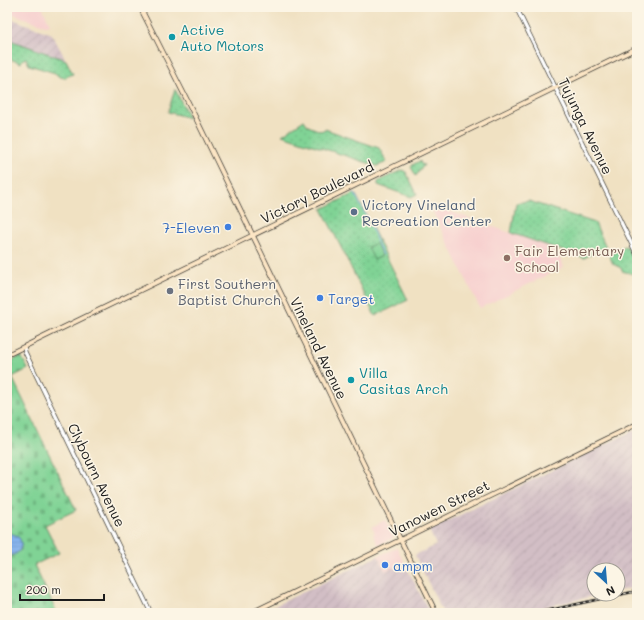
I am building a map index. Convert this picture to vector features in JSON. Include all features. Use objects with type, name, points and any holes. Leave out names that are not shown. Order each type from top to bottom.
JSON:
[{"type":"main road","name":"Vineland Avenue","points":[[140,7],[186,98],[436,613]]},
{"type":"main road","name":"Victory Boulevard","points":[[7,355],[637,48]]},
{"type":"main road","name":"Vanowen Street","points":[[251,613],[637,424]]},
{"type":"street","name":"Tujunga Avenue","points":[[516,7],[637,255]]},
{"type":"street","name":"Clybourn Avenue","points":[[24,347],[25,352],[152,613]]},
{"type":"shaded area","points":[[7,7],[42,7],[50,24],[47,26],[7,12]]},
{"type":"shaded area","points":[[7,17],[52,34],[66,60],[7,39]]},
{"type":"shaded area","name":"Fair Elementary School","points":[[429,204],[555,249],[564,267],[480,308]]},
{"type":"shaded area","points":[[637,429],[637,587],[626,589],[626,562],[586,562],[586,598],[517,613],[443,613],[415,555],[436,545],[429,530]]},
{"type":"shaded area","points":[[385,520],[393,536],[392,539],[378,545],[373,534],[375,533],[372,527]]},
{"type":"shaded area","points":[[396,548],[405,564],[395,569],[394,567],[385,571],[378,556]]},
{"type":"shaded area","points":[[378,556],[385,571],[394,567],[395,569],[405,564],[430,613],[260,613]]},
{"type":"green space","points":[[7,39],[66,60],[73,74],[64,78],[55,73],[29,65],[26,58],[22,60],[21,63],[7,58]]},
{"type":"green space","points":[[175,89],[189,118],[168,112]]},
{"type":"green space","points":[[304,120],[308,126],[321,131],[325,129],[379,148],[387,162],[377,166],[282,135]]},
{"type":"green space","points":[[420,161],[421,164],[424,165],[416,176],[411,167]]},
{"type":"green space","points":[[402,170],[406,172],[417,194],[411,197],[378,185],[379,181]]},
{"type":"green space","points":[[355,193],[408,300],[375,316],[322,209]]},
{"type":"green space","points":[[529,201],[595,223],[606,247],[584,258],[511,233],[516,203]]},
{"type":"green space","points":[[376,243],[382,256],[374,260],[368,247]]},
{"type":"green space","points":[[625,246],[628,247],[637,267],[637,275],[622,271],[621,268],[613,264],[609,255]]},
{"type":"green space","points":[[21,356],[28,369],[12,377],[76,510],[45,525],[59,553],[34,565],[57,613],[7,613],[7,363]]},
{"type":"water","points":[[7,534],[18,536],[21,544],[18,553],[7,555]]},
{"type":"waterway","points":[[354,192],[375,234],[383,255]]},
{"type":"railway","points":[[536,613],[637,591]]},
{"type":"place","name":"Active Auto Motors","points":[[172,37]]},
{"type":"place","name":"Victory Vineland Recreation Center","points":[[354,212]]},
{"type":"place","name":"7-Eleven","points":[[228,227]]},
{"type":"place","name":"Fair Elementary School","points":[[507,258]]},
{"type":"place","name":"First Southern Baptist Church","points":[[170,291]]},
{"type":"place","name":"Target","points":[[320,298]]},
{"type":"place","name":"Villa Casitas Arch","points":[[351,380]]},
{"type":"place","name":"ampm","points":[[385,565]]}]
